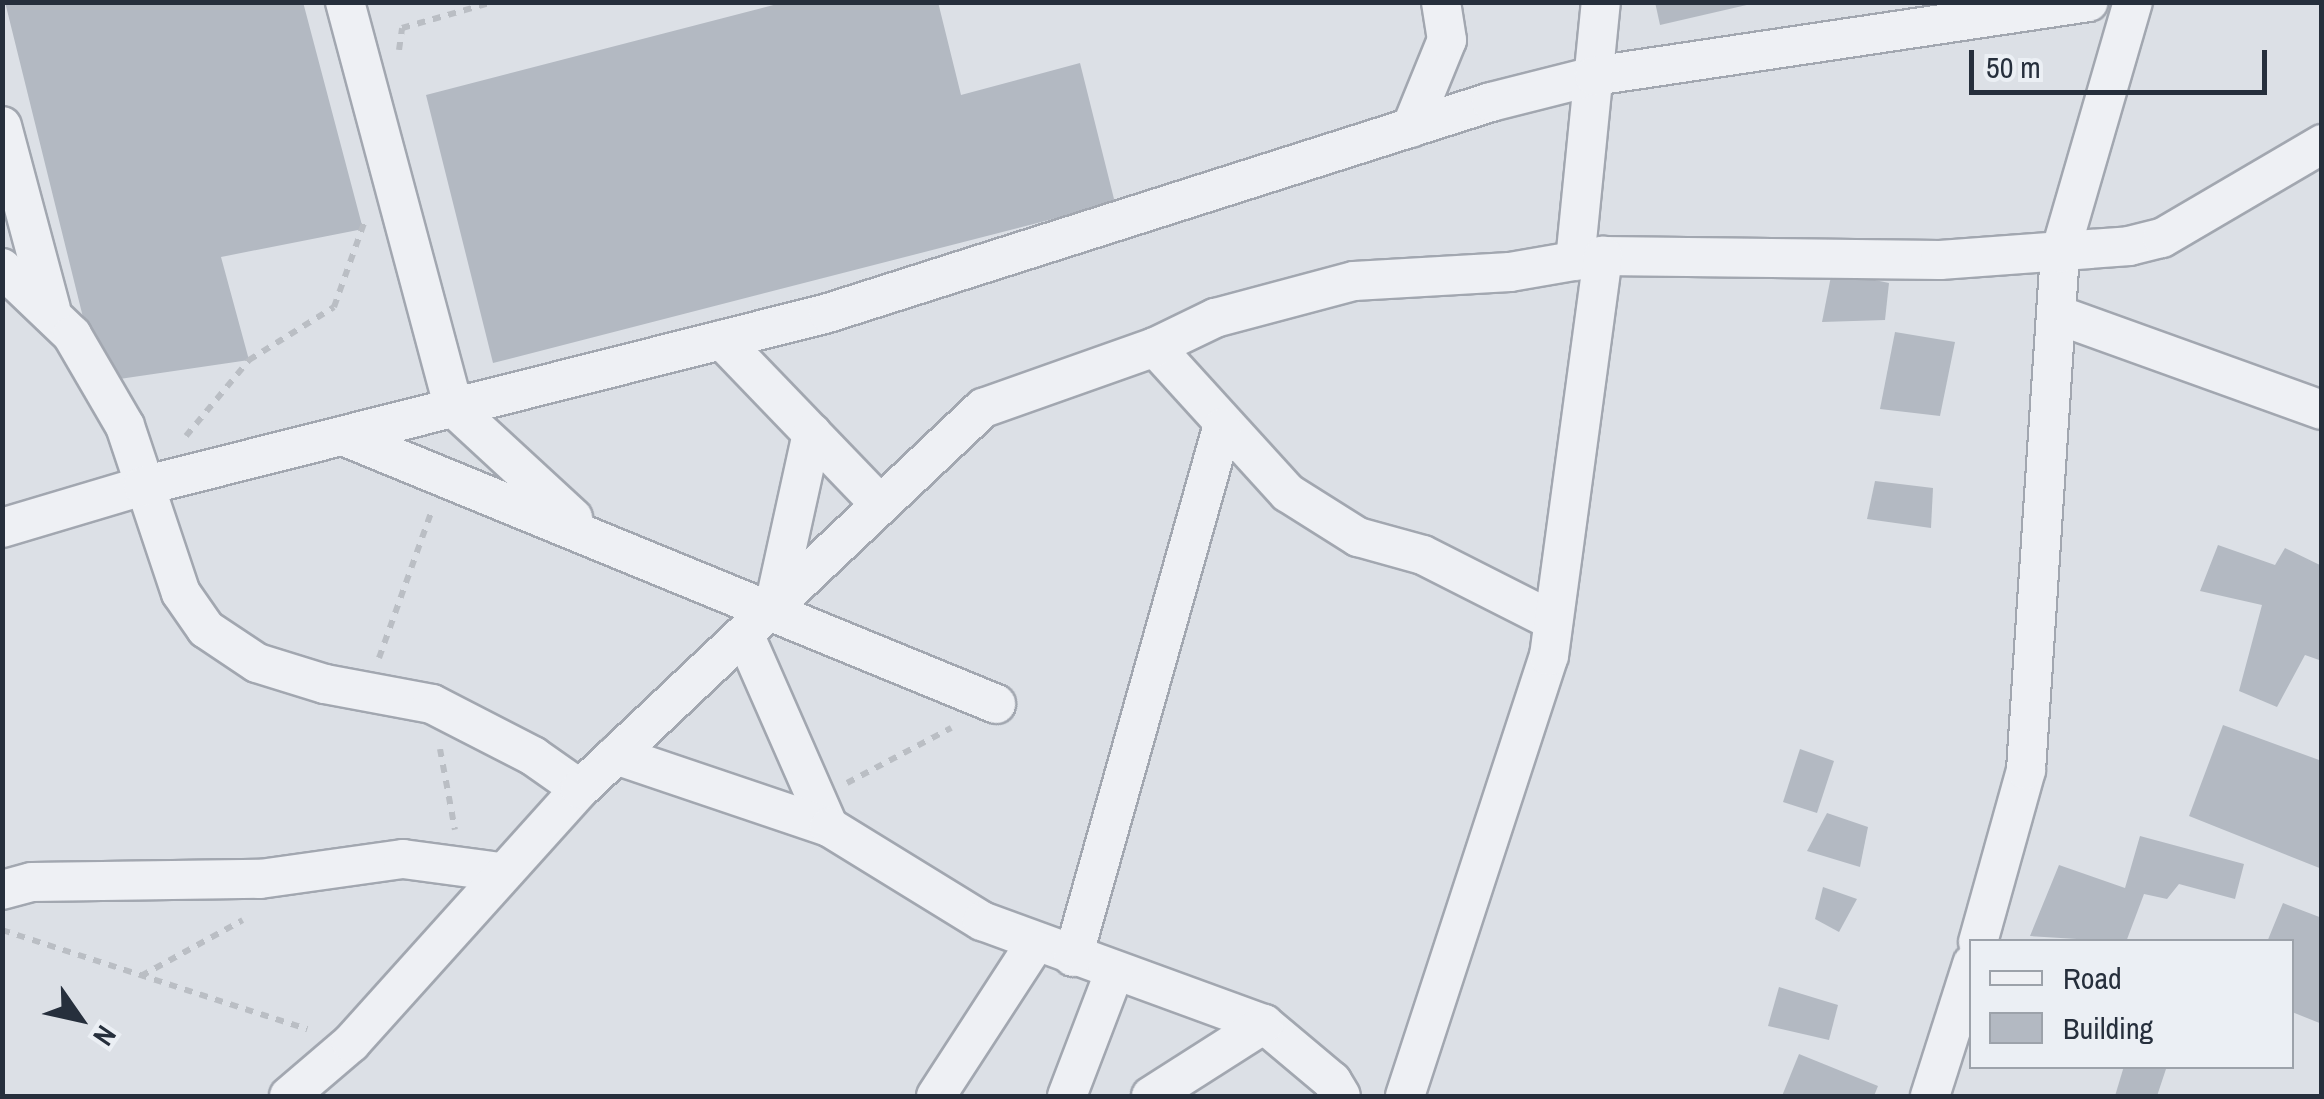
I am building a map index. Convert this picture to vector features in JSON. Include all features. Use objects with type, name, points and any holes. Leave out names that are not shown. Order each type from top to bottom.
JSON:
[{"type":"street","points":[[345,2],[454,408],[591,535]]},
{"type":"street","points":[[1411,128],[1448,40],[1442,2]]},
{"type":"street","points":[[1406,1096],[1549,656],[1589,258],[1600,2]]},
{"type":"street","points":[[2,528],[143,486],[828,313],[1411,128],[1594,76],[2088,2]]},
{"type":"street","points":[[1979,939],[2026,770],[2061,316],[2060,254],[2133,2]]},
{"type":"street","points":[[2,126],[52,309],[125,426],[181,593],[206,629],[256,663],[366,692],[432,704],[533,756],[580,789]]},
{"type":"street","points":[[289,1096],[351,1043],[500,872],[580,789],[745,636],[878,502],[983,408],[1155,348],[1215,318],[1354,281],[1510,272],[1589,258],[1940,260],[2060,254],[2162,238],[2322,144]]},
{"type":"street","points":[[2,268],[52,309]]},
{"type":"street","points":[[2061,316],[2322,410]]},
{"type":"street","points":[[722,340],[878,502]]},
{"type":"street","points":[[1155,348],[1222,428],[1288,493],[1358,537],[1423,555],[1553,621]]},
{"type":"street","points":[[1073,957],[1222,428]]},
{"type":"street","points":[[774,608],[812,433]]},
{"type":"street","points":[[343,436],[774,608],[996,704]]},
{"type":"street","points":[[745,636],[823,813]]},
{"type":"street","points":[[616,755],[823,813],[982,920],[1114,973],[1264,1024],[1332,1080],[1341,1096]]},
{"type":"street","points":[[2,890],[32,882],[260,879],[403,859],[500,872]]},
{"type":"street","points":[[936,1096],[1036,942]]},
{"type":"street","points":[[1067,1096],[1114,973]]},
{"type":"street","points":[[1930,1096],[1969,973]]},
{"type":"street","points":[[1151,1096],[1264,1024]]},
{"type":"path","points":[[398,64],[402,28],[493,2]]},
{"type":"path","points":[[143,486],[250,360],[334,307],[367,213]]},
{"type":"path","points":[[366,692],[444,476]]},
{"type":"path","points":[[432,704],[462,867]]},
{"type":"path","points":[[823,813],[996,704]]},
{"type":"path","points":[[141,976],[255,914]]},
{"type":"path","points":[[2,930],[351,1043]]},
{"type":"building","points":[[5,2],[303,2],[363,229],[221,257],[249,360],[99,382]]},
{"type":"building","points":[[785,2],[938,2],[961,95],[1080,63],[1115,203],[493,363],[426,95]]},
{"type":"building","points":[[1655,2],[1751,2],[1751,4],[1660,25]]},
{"type":"building","points":[[1832,271],[1889,283],[1885,320],[1822,322]]},
{"type":"building","points":[[1895,332],[1955,342],[1940,416],[1880,409]]},
{"type":"building","points":[[1875,481],[1933,488],[1931,528],[1867,519]]},
{"type":"building","points":[[2218,545],[2275,565],[2285,548],[2322,566],[2322,661],[2305,655],[2277,707],[2239,691],[2262,605],[2200,591]]},
{"type":"building","points":[[2223,725],[2322,761],[2322,869],[2189,816]]},
{"type":"building","points":[[1800,749],[1834,761],[1817,813],[1783,802]]},
{"type":"building","points":[[1827,813],[1868,827],[1860,867],[1807,851]]},
{"type":"building","points":[[2140,836],[2244,864],[2235,899],[2179,884],[2167,899],[2144,894],[2127,939],[2030,936],[2059,865],[2125,888]]},
{"type":"building","points":[[1823,887],[1857,899],[1839,932],[1815,919]]},
{"type":"building","points":[[2283,903],[2322,918],[2322,1024],[2294,1013],[2294,939],[2268,939]]},
{"type":"building","points":[[1779,987],[1838,1005],[1829,1040],[1768,1026]]},
{"type":"building","points":[[1799,1054],[1878,1086],[1874,1096],[1782,1096]]},
{"type":"building","points":[[2123,1069],[2166,1069],[2157,1096],[2115,1096]]}]
